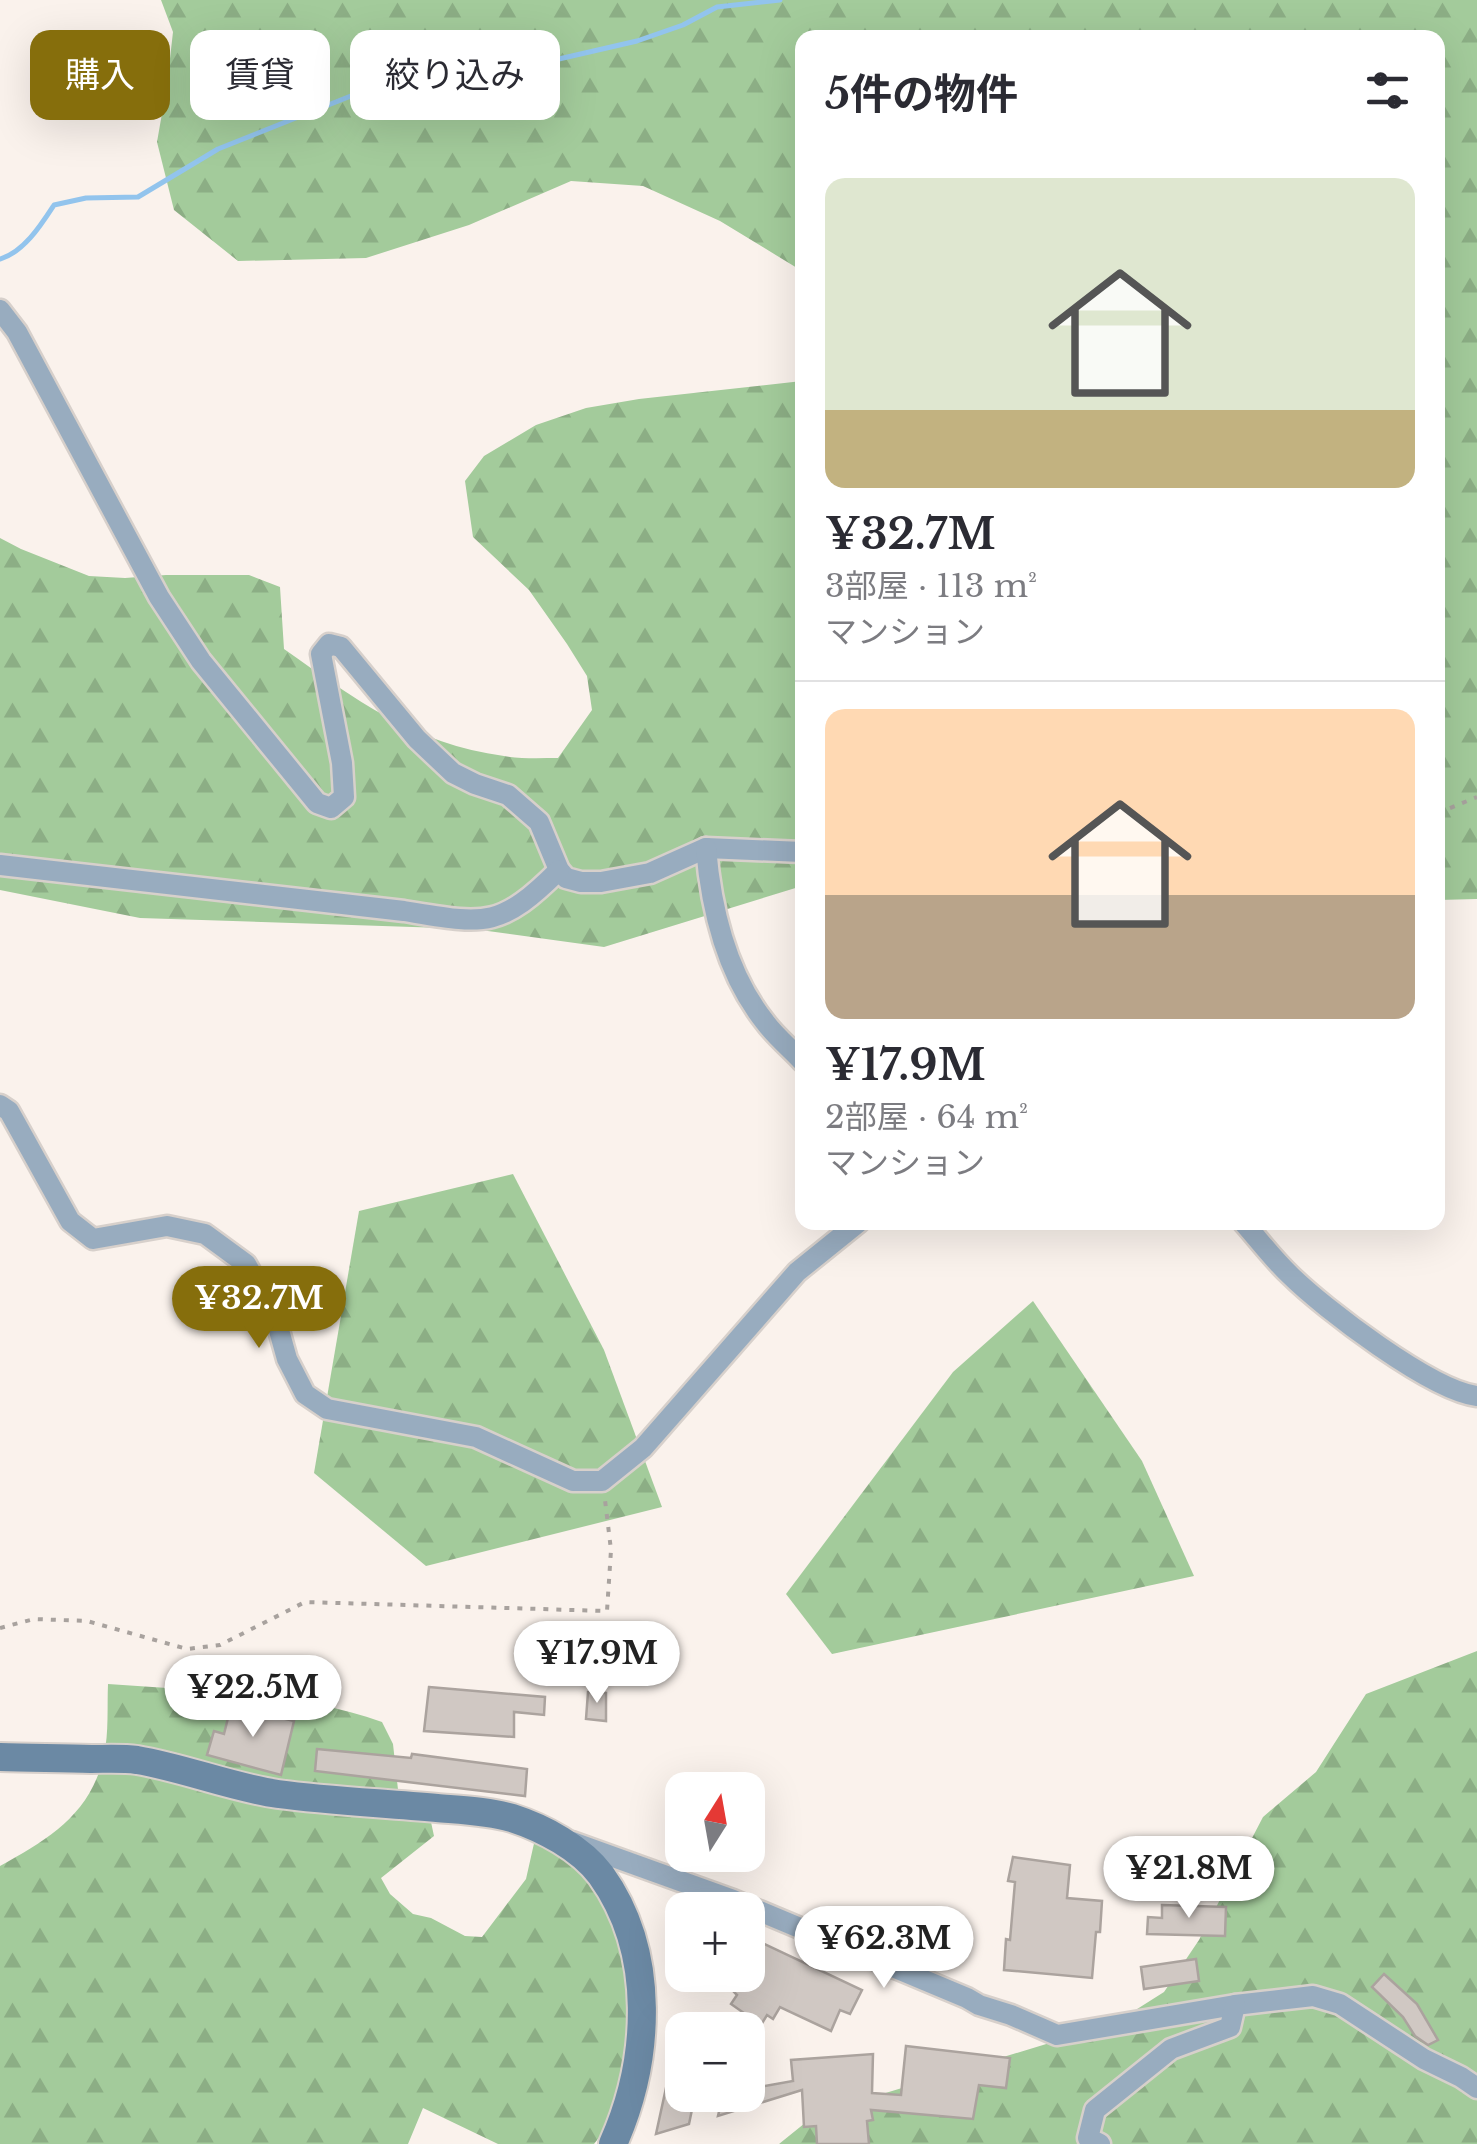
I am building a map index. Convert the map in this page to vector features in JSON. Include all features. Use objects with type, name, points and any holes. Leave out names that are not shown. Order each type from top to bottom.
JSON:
[{"type":"street","points":[[0,310],[16,332],[159,597],[202,661],[317,803],[331,808],[344,797],[342,763],[321,654],[329,644],[342,647],[417,739],[452,773],[508,796],[538,822],[566,878],[601,882],[650,873],[706,848],[795,852]]},
{"type":"street","points":[[706,848],[716,913],[735,974],[765,1022],[795,1054]]},
{"type":"street","points":[[0,865],[404,911],[467,922],[498,918],[517,908],[559,870]]},
{"type":"street","points":[[0,1105],[9,1111],[70,1222],[92,1239],[167,1226],[205,1234],[246,1264],[275,1316],[287,1359],[305,1394],[327,1409],[476,1437],[573,1481],[602,1481],[643,1448],[796,1272],[849,1230]]},
{"type":"street","points":[[1251,1230],[1291,1277],[1336,1314],[1400,1360],[1452,1389],[1477,1396]]},
{"type":"street","points":[[0,1757],[134,1760],[277,1794],[510,1817],[732,1900],[979,2006],[1057,2035],[1313,1996],[1340,2004],[1477,2088]]},
{"type":"street","points":[[546,1832],[599,1872],[620,1911],[637,1962],[643,1999],[640,2044],[627,2112],[613,2144]]},
{"type":"street","points":[[1100,2144],[1088,2138],[1094,2110],[1171,2049],[1230,2027],[1235,2005]]},
{"type":"path","points":[[1445,810],[1477,797]]},
{"type":"path","points":[[0,1628],[34,1619],[86,1622],[187,1649],[220,1645],[305,1602],[607,1612],[611,1550],[602,1481]]},
{"type":"green space","points":[[161,0],[1477,0],[1477,899],[1445,900],[1445,30],[795,30],[795,267],[720,221],[643,186],[571,181],[469,225],[366,258],[238,261],[174,210],[157,142],[161,120],[170,120],[173,32]]},
{"type":"green space","points":[[795,382],[795,888],[604,947],[473,929],[140,918],[0,890],[0,538],[89,576],[249,575],[280,587],[284,649],[361,702],[414,730],[472,750],[517,758],[558,758],[592,710],[587,676],[529,590],[473,537],[465,481],[484,456],[536,425],[586,408]]},
{"type":"green space","points":[[513,1174],[604,1350],[662,1507],[426,1566],[314,1473],[359,1211]]},
{"type":"green space","points":[[1033,1301],[1142,1461],[1194,1576],[832,1654],[786,1594],[953,1372]]},
{"type":"green space","points":[[1477,1651],[1477,2144],[779,2144],[805,2123],[879,2095],[1115,2023],[1164,1992],[1199,1940],[1263,1817],[1316,1772],[1366,1694]]},
{"type":"green space","points":[[108,1684],[281,1698],[382,1722],[393,1744],[401,1817],[431,1822],[434,1836],[381,1878],[390,1894],[413,1914],[431,1918],[465,1936],[482,1937],[526,1879],[535,1839],[575,1862],[608,1908],[628,1969],[632,2029],[618,2113],[594,2144],[498,2144],[423,2108],[408,2144],[0,2144],[0,1866],[51,1835],[89,1793],[106,1747]]},
{"type":"building","points":[[429,1687],[545,1697],[544,1715],[514,1712],[514,1737],[424,1731]]},
{"type":"building","points":[[588,1692],[606,1693],[606,1721],[586,1719]]},
{"type":"building","points":[[231,1706],[294,1721],[281,1775],[207,1755],[214,1731],[224,1734]]},
{"type":"building","points":[[317,1749],[411,1758],[412,1754],[527,1769],[525,1796],[315,1771]]},
{"type":"building","points":[[1013,1857],[1070,1865],[1067,1898],[1102,1901],[1092,1978],[1004,1970],[1015,1882],[1008,1881]]},
{"type":"building","points":[[1162,1905],[1226,1907],[1225,1936],[1147,1934],[1148,1917],[1162,1918]]},
{"type":"building","points":[[765,1944],[862,1990],[850,2014],[840,2010],[831,2031],[780,2007],[773,2019],[767,2015],[765,2018],[765,2012],[742,2012],[731,2004],[737,1995],[734,1992],[765,1992]]},
{"type":"building","points":[[1196,1959],[1199,1981],[1144,1989],[1141,1967]]},
{"type":"building","points":[[1384,1974],[1417,2004],[1438,2040],[1428,2045],[1415,2036],[1403,2017],[1372,1987]]},
{"type":"building","points":[[906,2046],[1010,2058],[1006,2088],[979,2085],[973,2119],[871,2110],[873,2120],[867,2121],[869,2144],[817,2144],[816,2126],[804,2127],[802,2090],[765,2101],[765,2086],[793,2081],[791,2060],[873,2054],[872,2093],[901,2095]]},
{"type":"building","points":[[665,2093],[665,2112],[691,2112],[689,2124],[656,2134]]},
{"type":"waterway","points":[[0,259],[24,244],[54,205],[86,198],[138,197],[218,149],[406,74],[511,70],[637,41],[683,25],[717,7],[780,0]]}]
